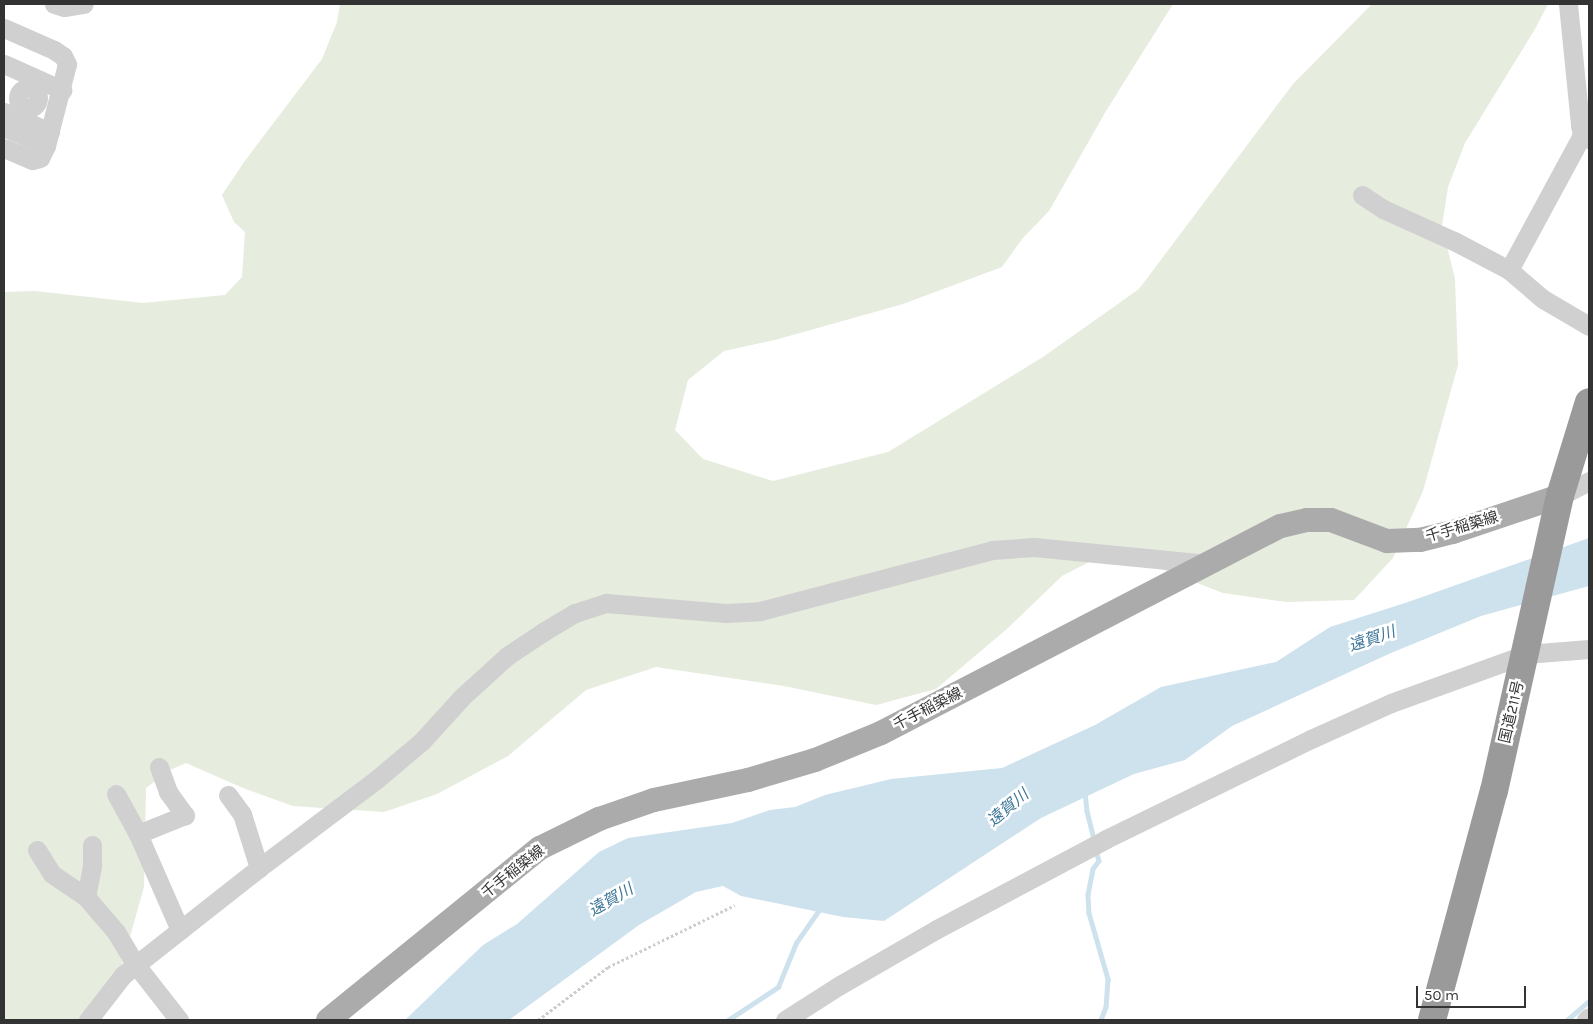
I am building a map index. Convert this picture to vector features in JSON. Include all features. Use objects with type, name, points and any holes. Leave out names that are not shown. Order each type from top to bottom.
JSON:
[{"type":"highway","name":"国道211号","points":[[1432,1020],[1494,791],[1528,646],[1560,496],[1589,402]]},
{"type":"main road","name":"千手稲築線","points":[[328,1020],[540,848],[599,819],[654,800],[748,780],[815,760],[881,733],[1281,526],[1307,520],[1331,520],[1387,541],[1420,540],[1453,532],[1560,496]]},
{"type":"street","points":[[54,4],[64,7],[84,4]]},
{"type":"street","points":[[1509,270],[1586,137],[1576,96],[1568,4]]},
{"type":"street","points":[[4,148],[32,160],[40,158],[48,139],[62,90],[67,64],[63,56],[54,50],[5,32]]},
{"type":"street","points":[[4,64],[62,90]]},
{"type":"street","points":[[4,81],[15,81],[19,87],[11,96],[18,100],[24,108],[34,107],[38,102],[56,110]]},
{"type":"street","points":[[4,112],[48,139]]},
{"type":"street","points":[[4,127],[48,139]]},
{"type":"street","points":[[1362,195],[1384,209],[1454,241],[1509,270],[1544,299],[1589,326]]},
{"type":"street","points":[[1560,496],[1589,481]]},
{"type":"street","points":[[88,1020],[116,982],[259,868],[378,779],[422,741],[462,697],[507,656],[543,632],[583,611],[606,604],[726,613],[760,611],[992,550],[1026,548],[1208,564]]},
{"type":"street","points":[[785,1020],[840,984],[937,929],[1106,839],[1311,739],[1391,703],[1528,646],[1589,649]]},
{"type":"street","points":[[138,834],[185,816],[168,792],[159,767]]},
{"type":"street","points":[[116,794],[138,834],[180,930]]},
{"type":"street","points":[[228,795],[242,814],[259,868]]},
{"type":"street","points":[[86,897],[92,865],[92,845]]},
{"type":"street","points":[[37,850],[52,874],[86,897],[116,932],[136,965],[179,1020]]},
{"type":"street","points":[[1586,1020],[1589,1017]]},
{"type":"path","points":[[538,1020],[608,967],[735,905]]},
{"type":"shaded area","points":[[340,4],[1173,4],[1106,111],[1049,211],[1022,239],[1002,267],[903,304],[775,340],[724,351],[688,380],[675,430],[703,459],[773,481],[888,452],[1043,357],[1139,289],[1293,84],[1372,4],[1548,4],[1535,29],[1465,143],[1448,187],[1442,226],[1455,279],[1458,365],[1423,491],[1393,558],[1354,600],[1286,602],[1223,593],[1146,563],[1097,558],[1062,576],[1008,628],[936,689],[876,705],[784,686],[656,667],[586,690],[508,756],[437,794],[384,812],[293,806],[243,788],[186,763],[170,770],[146,788],[144,887],[122,965],[83,1020],[4,1020],[4,292],[35,291],[143,303],[225,295],[242,277],[245,232],[234,222],[222,195],[244,162],[322,59],[337,22]]},
{"type":"water","name":"遠賀川","points":[[1589,538],[1589,586],[1481,616],[1391,653],[1232,726],[1185,760],[1134,774],[1041,818],[884,921],[843,917],[741,896],[723,886],[696,892],[639,925],[509,1020],[405,1020],[483,945],[517,924],[599,852],[628,838],[732,823],[770,810],[795,807],[825,795],[891,779],[1002,768],[1095,725],[1161,687],[1276,662],[1330,627],[1408,602]]},
{"type":"waterway","points":[[1085,792],[1087,811],[1094,840]]},
{"type":"waterway","points":[[1096,850],[1099,861],[1093,869],[1088,895],[1089,913],[1108,979],[1106,1007],[1101,1020]]},
{"type":"waterway","points":[[728,1020],[778,987],[796,943],[821,907]]},
{"type":"waterway","points":[[1567,1020],[1589,1001]]}]
